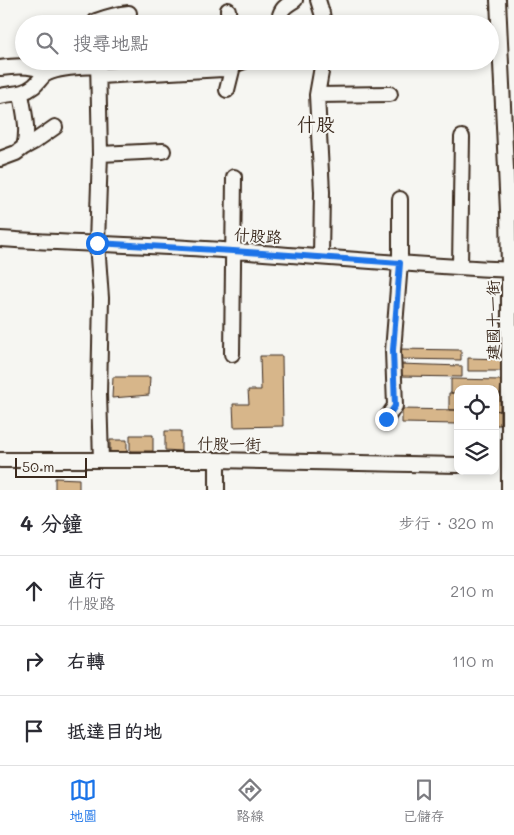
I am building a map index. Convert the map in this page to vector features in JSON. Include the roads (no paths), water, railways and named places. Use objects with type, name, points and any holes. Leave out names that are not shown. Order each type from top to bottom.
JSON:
[{"type":"street","points":[[280,15],[287,4],[295,0]]},
{"type":"street","points":[[318,0],[322,15]]},
{"type":"street","name":"建國十一街","points":[[498,0],[499,15]]},
{"type":"street","points":[[113,15],[129,13]]},
{"type":"street","name":"建國十一街","points":[[499,22],[512,270],[506,466],[509,490]]},
{"type":"street","points":[[0,68],[15,66]]},
{"type":"street","points":[[40,70],[46,73]]},
{"type":"street","points":[[0,96],[21,94],[28,91],[46,73],[57,70]]},
{"type":"street","points":[[99,70],[100,154],[97,243],[101,298],[99,394],[102,460]]},
{"type":"street","points":[[228,90],[235,70]]},
{"type":"street","points":[[321,258],[322,192],[317,95],[322,70]]},
{"type":"street","points":[[21,94],[26,126],[24,147]]},
{"type":"street","points":[[317,95],[390,94]]},
{"type":"street","points":[[0,159],[16,153],[55,127]]},
{"type":"street","points":[[460,267],[462,138]]},
{"type":"street","points":[[100,154],[163,151]]},
{"type":"street","points":[[232,354],[234,177]]},
{"type":"street","points":[[386,419],[395,406],[393,350],[400,263],[400,199]]},
{"type":"street","name":"什股路","points":[[0,238],[62,243],[97,243],[233,251],[512,270]]},
{"type":"street","name":"什股一街","points":[[0,460],[217,460],[454,465]]},
{"type":"street","points":[[217,460],[217,490]]},
{"type":"district","name":"什股","points":[[316,123]]}]
